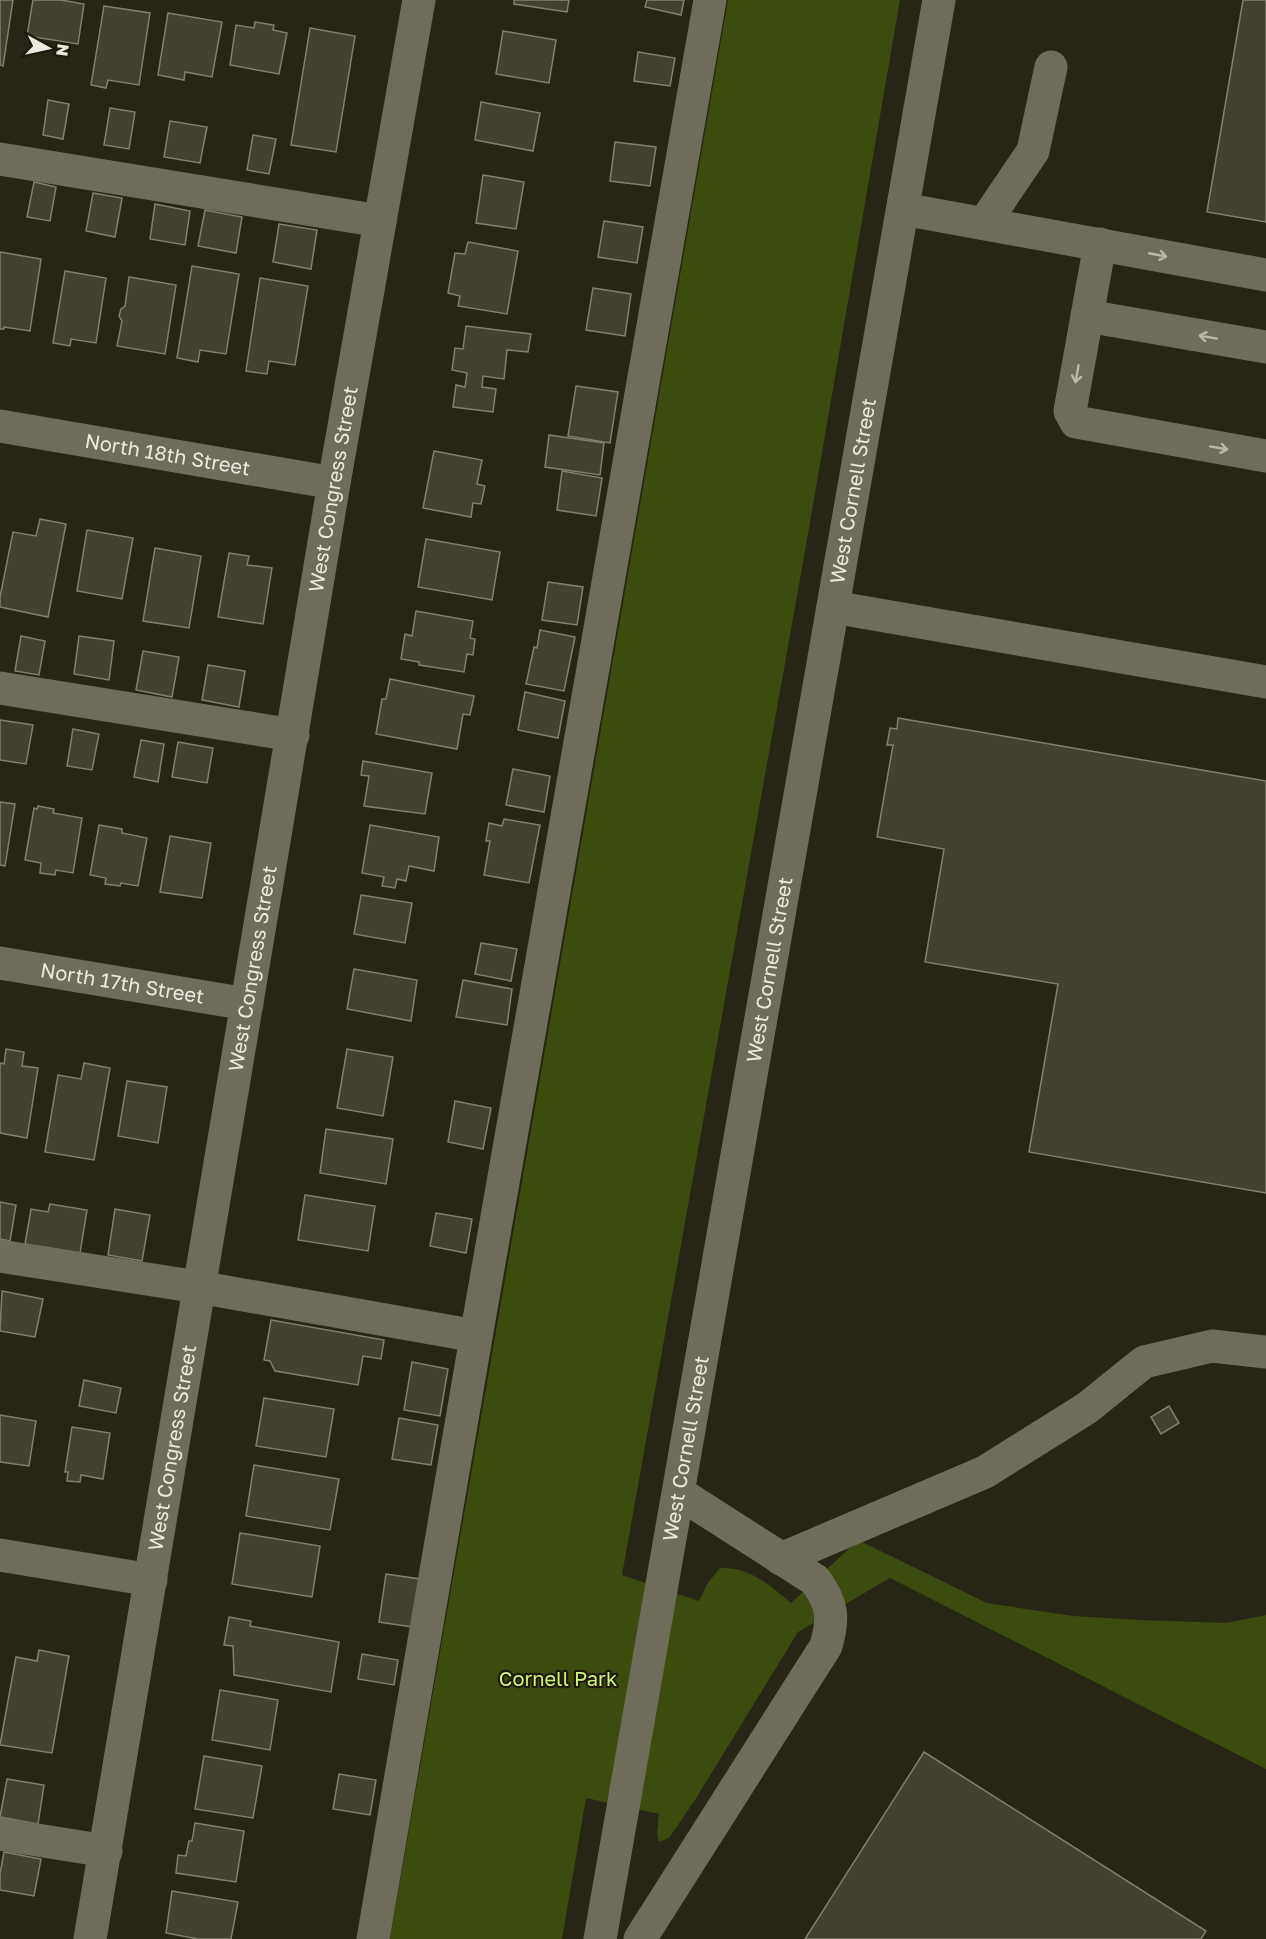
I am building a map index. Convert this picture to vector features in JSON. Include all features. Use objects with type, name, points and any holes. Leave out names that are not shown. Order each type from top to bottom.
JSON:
[{"type":"street","name":"West Congress Street","points":[[90,1939],[334,483],[419,0]]},
{"type":"street","points":[[373,1939],[710,0]]},
{"type":"street","name":"West Cornell Street","points":[[600,1939],[939,0]]},
{"type":"street","points":[[985,222],[1033,151],[1051,67]]},
{"type":"street","points":[[0,159],[380,221]]},
{"type":"street","points":[[903,208],[1266,275]]},
{"type":"street","points":[[1100,244],[1070,411],[1076,422],[1266,456]]},
{"type":"street","points":[[1087,316],[1266,347]]},
{"type":"street","name":"North 18th Street","points":[[0,426],[334,483]]},
{"type":"street","points":[[833,607],[1266,682]]},
{"type":"street","points":[[0,688],[293,735]]},
{"type":"street","name":"North 17th Street","points":[[0,963],[247,1004]]},
{"type":"street","points":[[0,1256],[198,1287],[476,1336]]},
{"type":"street","points":[[781,1559],[985,1472],[1087,1408],[1144,1362],[1212,1346],[1266,1352]]},
{"type":"street","points":[[640,1939],[826,1646],[831,1626],[831,1608],[824,1592],[815,1580],[679,1493]]},
{"type":"street","points":[[0,1555],[151,1580]]},
{"type":"street","points":[[0,1834],[106,1851]]},
{"type":"green space","name":"Cornell Park","points":[[728,0],[900,0],[804,557],[622,1575],[699,1601],[707,1584],[720,1568],[731,1568],[759,1578],[791,1603],[858,1540],[987,1603],[1073,1616],[1139,1620],[1226,1623],[1266,1615],[1266,1769],[890,1578],[798,1632],[695,1800],[669,1838],[659,1842],[657,1834],[659,1814],[586,1798],[562,1939],[390,1939]]},
{"type":"building","points":[[0,0],[13,0],[3,66],[0,65]]},
{"type":"building","points":[[33,0],[61,0],[84,4],[78,44],[27,36]]},
{"type":"building","points":[[514,0],[569,0],[567,12],[514,4]]},
{"type":"building","points":[[647,0],[684,0],[681,15],[645,7]]},
{"type":"building","points":[[1243,0],[1266,0],[1266,222],[1207,212]]},
{"type":"building","points":[[104,6],[150,13],[139,85],[108,80],[106,88],[91,85]]},
{"type":"building","points":[[168,13],[222,22],[212,77],[185,72],[184,80],[158,75]]},
{"type":"building","points":[[255,22],[274,25],[273,30],[287,33],[279,74],[230,65],[236,25],[254,28]]},
{"type":"building","points":[[310,28],[355,36],[336,152],[291,145]]},
{"type":"building","points":[[503,31],[556,40],[549,83],[496,74]]},
{"type":"building","points":[[638,52],[675,58],[670,86],[634,81]]},
{"type":"building","points":[[48,100],[69,104],[63,139],[43,135]]},
{"type":"building","points":[[481,102],[540,113],[533,151],[475,140]]},
{"type":"building","points":[[110,108],[135,112],[129,149],[104,145]]},
{"type":"building","points":[[170,121],[207,127],[200,163],[164,157]]},
{"type":"building","points":[[253,135],[276,139],[269,174],[247,170]]},
{"type":"building","points":[[615,142],[656,147],[650,186],[610,181]]},
{"type":"building","points":[[483,175],[524,182],[516,229],[476,223]]},
{"type":"building","points":[[34,182],[56,187],[50,221],[27,217]]},
{"type":"building","points":[[93,193],[122,198],[115,237],[86,231]]},
{"type":"building","points":[[155,204],[190,211],[185,245],[150,239]]},
{"type":"building","points":[[205,210],[242,217],[236,253],[198,246]]},
{"type":"building","points":[[604,221],[643,227],[637,263],[598,257]]},
{"type":"building","points":[[279,224],[317,230],[311,269],[273,262]]},
{"type":"building","points":[[468,242],[518,251],[507,314],[458,306],[460,296],[448,293],[455,253],[465,254]]},
{"type":"building","points":[[0,252],[41,259],[30,331],[4,327],[0,329]]},
{"type":"building","points":[[192,266],[239,274],[226,354],[200,350],[198,362],[177,358]]},
{"type":"building","points":[[65,271],[106,278],[96,343],[71,339],[70,346],[53,343]]},
{"type":"building","points":[[129,277],[176,285],[165,354],[117,346],[122,321],[119,316],[121,309],[125,306]]},
{"type":"building","points":[[260,278],[308,286],[295,365],[269,361],[267,374],[246,371]]},
{"type":"building","points":[[593,288],[631,294],[625,336],[586,330]]},
{"type":"building","points":[[466,326],[531,334],[528,352],[507,350],[504,379],[483,376],[482,387],[496,389],[493,412],[453,407],[456,385],[465,387],[467,373],[452,370],[455,348],[463,349]]},
{"type":"building","points":[[576,386],[618,392],[610,443],[568,436]]},
{"type":"building","points":[[549,435],[604,443],[600,475],[545,467]]},
{"type":"building","points":[[434,451],[482,460],[477,484],[485,486],[481,504],[473,503],[471,517],[423,508]]},
{"type":"building","points":[[562,471],[602,478],[596,516],[557,510]]},
{"type":"building","points":[[40,519],[66,524],[48,617],[0,607],[13,532],[36,536]]},
{"type":"building","points":[[87,530],[133,538],[122,599],[77,591]]},
{"type":"building","points":[[426,539],[500,552],[492,600],[418,587]]},
{"type":"building","points":[[155,548],[201,556],[189,628],[143,621]]},
{"type":"building","points":[[229,553],[249,556],[247,565],[272,568],[263,624],[218,617]]},
{"type":"building","points":[[548,582],[583,587],[577,625],[542,620]]},
{"type":"building","points":[[416,611],[473,621],[470,638],[475,639],[473,655],[467,654],[464,672],[419,665],[419,662],[401,659],[405,634],[412,636]]},
{"type":"building","points":[[540,630],[575,637],[564,691],[526,684]]},
{"type":"building","points":[[21,636],[45,641],[39,675],[15,671]]},
{"type":"building","points":[[79,636],[114,641],[109,680],[74,674]]},
{"type":"building","points":[[143,651],[179,657],[172,697],[136,690]]},
{"type":"building","points":[[208,665],[245,671],[239,707],[202,700]]},
{"type":"building","points":[[390,679],[474,696],[470,715],[463,714],[457,749],[376,734],[382,699],[386,699]]},
{"type":"building","points":[[525,692],[565,701],[558,738],[518,730]]},
{"type":"building","points":[[898,718],[1266,781],[1266,1193],[1029,1152],[1058,984],[925,962],[944,849],[877,837],[893,745],[887,745],[890,728],[897,729]]},
{"type":"building","points":[[0,720],[33,725],[26,764],[0,760]]},
{"type":"building","points":[[73,729],[99,734],[92,770],[67,766]]},
{"type":"building","points":[[141,740],[164,744],[158,782],[134,777]]},
{"type":"building","points":[[178,742],[213,748],[207,783],[172,777]]},
{"type":"building","points":[[363,761],[432,773],[425,814],[364,806],[369,776],[361,775]]},
{"type":"building","points":[[513,769],[550,776],[544,812],[506,805]]},
{"type":"building","points":[[0,802],[15,804],[5,866],[0,865]]},
{"type":"building","points":[[38,806],[54,809],[53,813],[82,818],[73,873],[56,870],[55,875],[40,873],[41,863],[25,860],[34,808],[37,809]]},
{"type":"building","points":[[504,819],[540,825],[529,883],[484,875],[490,841],[486,841],[489,823],[502,826]]},
{"type":"building","points":[[99,825],[122,829],[122,833],[147,838],[138,886],[121,883],[120,886],[105,884],[106,878],[90,875]]},
{"type":"building","points":[[370,825],[439,837],[434,871],[409,866],[406,881],[397,879],[395,888],[382,886],[384,877],[362,873]]},
{"type":"building","points":[[170,836],[211,843],[202,898],[160,892]]},
{"type":"building","points":[[361,895],[412,903],[405,943],[354,934]]},
{"type":"building","points":[[481,943],[517,949],[511,981],[475,974]]},
{"type":"building","points":[[354,969],[417,980],[411,1021],[347,1009]]},
{"type":"building","points":[[463,980],[512,989],[507,1025],[456,1017]]},
{"type":"building","points":[[6,1049],[24,1052],[22,1066],[38,1068],[27,1138],[0,1133],[0,1063],[4,1064]]},
{"type":"building","points":[[347,1049],[393,1057],[383,1116],[337,1108]]},
{"type":"building","points":[[84,1063],[110,1068],[94,1160],[45,1152],[58,1075],[81,1079]]},
{"type":"building","points":[[127,1081],[167,1087],[158,1143],[118,1136]]},
{"type":"building","points":[[455,1101],[491,1108],[483,1149],[448,1142]]},
{"type":"building","points":[[326,1129],[393,1139],[386,1184],[320,1173]]},
{"type":"building","points":[[305,1195],[375,1206],[368,1251],[298,1240]]},
{"type":"building","points":[[0,1202],[16,1205],[10,1241],[0,1239]]},
{"type":"building","points":[[50,1204],[87,1210],[80,1253],[25,1244],[31,1209],[48,1212]]},
{"type":"building","points":[[115,1209],[150,1215],[142,1261],[108,1255]]},
{"type":"building","points":[[436,1213],[472,1219],[466,1253],[430,1246]]},
{"type":"building","points":[[2,1291],[43,1299],[35,1337],[0,1331]]},
{"type":"building","points":[[271,1320],[384,1340],[381,1359],[363,1356],[358,1385],[275,1371],[270,1361],[264,1360]]},
{"type":"building","points":[[412,1362],[448,1369],[440,1416],[404,1410]]},
{"type":"building","points":[[84,1380],[121,1388],[116,1413],[79,1406]]},
{"type":"building","points":[[264,1398],[334,1409],[326,1457],[256,1446]]},
{"type":"building","points":[[1169,1406],[1179,1423],[1161,1434],[1151,1417]]},
{"type":"building","points":[[0,1415],[36,1421],[29,1466],[0,1462]]},
{"type":"building","points":[[399,1418],[438,1425],[431,1465],[392,1459]]},
{"type":"building","points":[[72,1427],[110,1433],[103,1479],[81,1475],[80,1482],[67,1481],[68,1472],[65,1472]]},
{"type":"building","points":[[254,1465],[339,1479],[330,1530],[246,1516]]},
{"type":"building","points":[[240,1533],[320,1546],[312,1597],[232,1584]]},
{"type":"building","points":[[386,1574],[420,1579],[412,1627],[379,1622]]},
{"type":"building","points":[[229,1617],[251,1621],[250,1626],[339,1642],[331,1692],[234,1675],[233,1646],[224,1645]]},
{"type":"building","points":[[39,1650],[69,1656],[52,1753],[0,1745],[16,1657],[37,1661]]},
{"type":"building","points":[[362,1654],[398,1660],[394,1685],[358,1679]]},
{"type":"building","points":[[220,1690],[278,1700],[270,1750],[212,1740]]},
{"type":"building","points":[[924,1752],[1206,1931],[1201,1939],[805,1939]]},
{"type":"building","points":[[204,1756],[262,1766],[253,1818],[195,1809]]},
{"type":"building","points":[[339,1774],[376,1780],[370,1815],[333,1809]]},
{"type":"building","points":[[7,1779],[44,1785],[38,1824],[0,1817]]},
{"type":"building","points":[[195,1823],[244,1831],[236,1882],[176,1873],[178,1855],[186,1856],[189,1841],[192,1841]]},
{"type":"building","points":[[4,1852],[41,1859],[34,1896],[0,1890]]},
{"type":"building","points":[[172,1891],[238,1902],[231,1939],[198,1939],[166,1933]]}]
